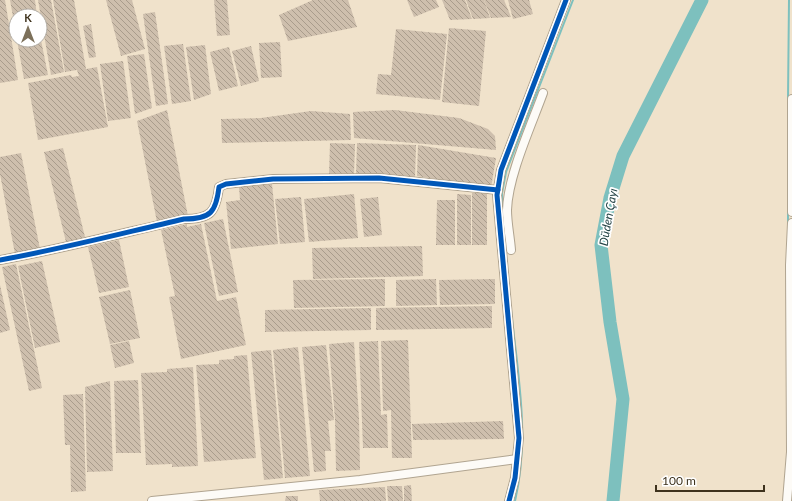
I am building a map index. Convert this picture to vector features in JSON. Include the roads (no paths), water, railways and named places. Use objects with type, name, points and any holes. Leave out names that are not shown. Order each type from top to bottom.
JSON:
[{"type":"street","points":[[511,250],[508,204],[522,130],[566,0]]},
{"type":"street","points":[[509,501],[515,478],[519,438],[500,243],[498,190],[500,170],[543,93]]},
{"type":"street","points":[[792,99],[792,212]]},
{"type":"street","points":[[0,260],[45,252],[103,237],[184,220],[197,219],[209,215],[217,204],[219,187],[226,184],[280,179],[372,178],[442,183],[498,190]]},
{"type":"street","points":[[787,501],[791,452],[790,265],[792,223]]},
{"type":"street","points":[[152,501],[360,480],[517,459]]},
{"type":"waterway","points":[[503,214],[502,193],[506,172],[573,0]]},
{"type":"waterway","name":"Düden Çayı","points":[[613,501],[623,399],[610,322],[601,245],[610,198],[623,156],[702,0]]},
{"type":"waterway","points":[[788,99],[789,0]]},
{"type":"waterway","points":[[788,211],[788,223]]},
{"type":"waterway","points":[[511,310],[519,382],[522,430],[522,453],[515,501]]}]
